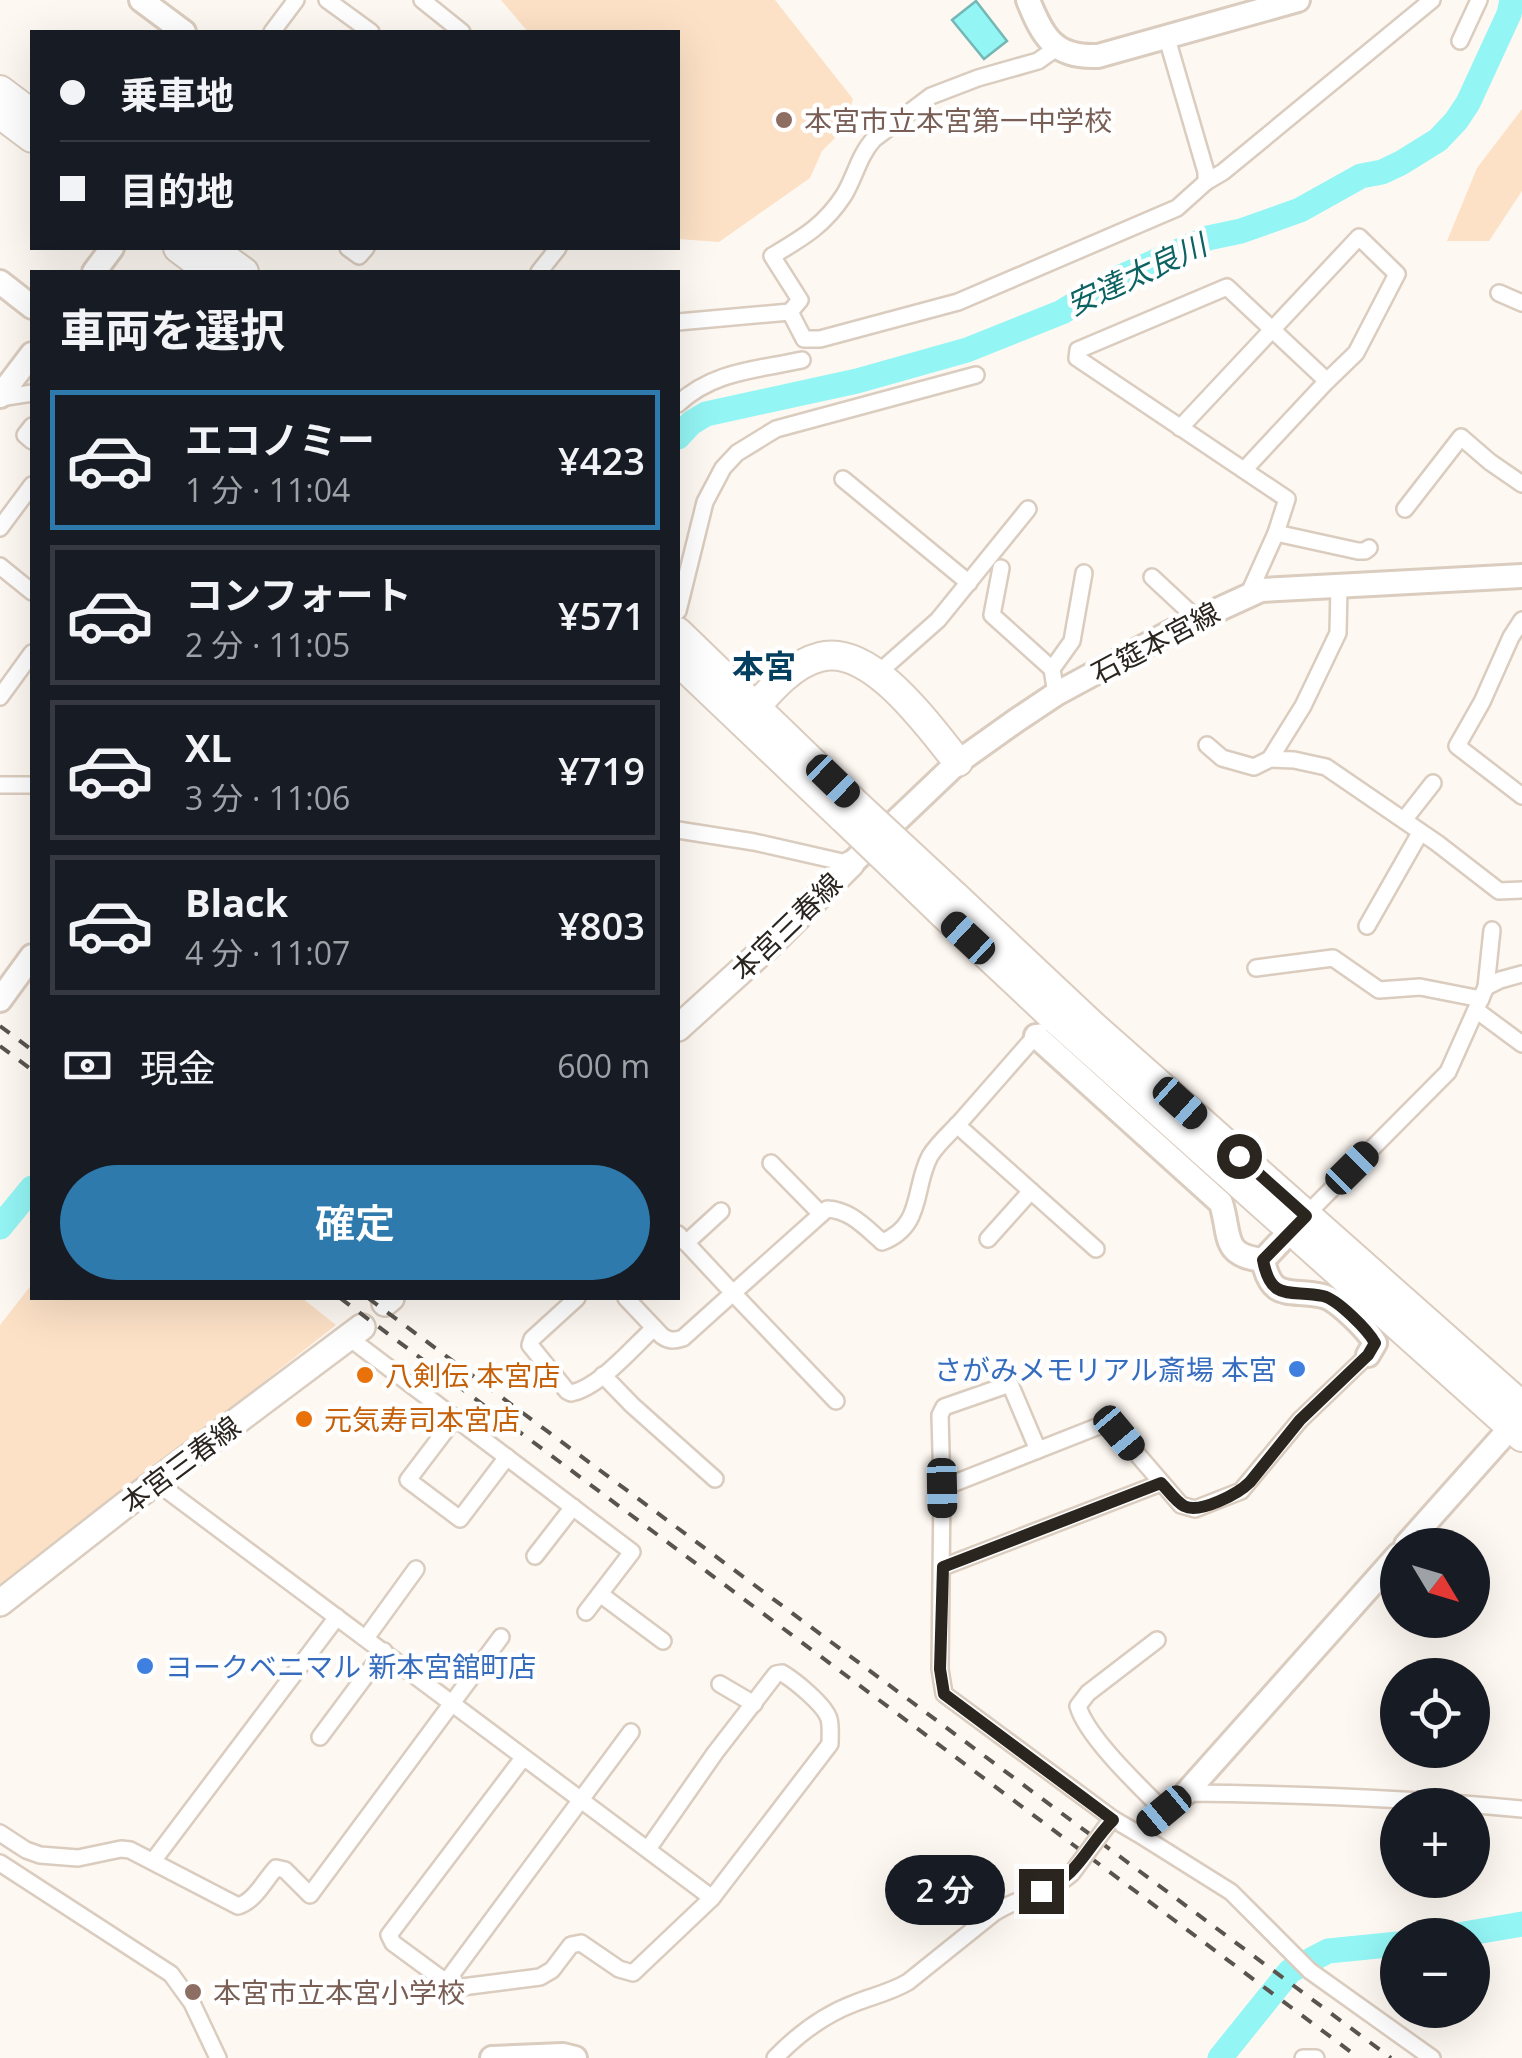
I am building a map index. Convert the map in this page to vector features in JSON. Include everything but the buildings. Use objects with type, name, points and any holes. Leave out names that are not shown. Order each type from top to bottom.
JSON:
[{"type":"highway","points":[[0,90],[30,112]]},
{"type":"highway","points":[[0,114],[30,136]]},
{"type":"highway","points":[[181,250],[207,270]]},
{"type":"highway","points":[[214,250],[241,270]]},
{"type":"highway","points":[[680,634],[749,714],[947,903],[1091,1024],[1298,1224],[1520,1421]]},
{"type":"highway","points":[[749,714],[789,674],[819,657],[847,656],[877,674],[919,715],[958,762]]},
{"type":"highway","points":[[680,662],[749,714]]},
{"type":"highway","points":[[947,903],[1044,1027],[1298,1224]]},
{"type":"main road","name":"本宮三春線","points":[[680,1026],[851,864]]},
{"type":"main road","name":"本宮三春線","points":[[0,1602],[355,1332]]},
{"type":"street","points":[[141,0],[181,30]]},
{"type":"street","points":[[274,30],[296,0]]},
{"type":"street","points":[[327,0],[369,30]]},
{"type":"street","points":[[422,0],[460,30]]},
{"type":"street","points":[[1028,0],[1040,29],[1058,47],[1072,55],[1098,56],[1298,0]]},
{"type":"street","points":[[790,312],[804,339],[813,340],[958,302],[1177,208],[1432,0]]},
{"type":"street","points":[[1460,41],[1479,0]]},
{"type":"street","points":[[1166,35],[1206,182]]},
{"type":"street","points":[[680,322],[790,312],[800,300],[772,256],[815,230],[844,195],[866,148],[874,140],[931,96],[1038,61],[1058,47]]},
{"type":"street","points":[[1180,428],[1359,238],[1397,274],[1356,353],[1244,470]]},
{"type":"street","points":[[541,270],[556,250]]},
{"type":"street","points":[[0,282],[30,304]]},
{"type":"street","points":[[1249,593],[1287,500],[1077,358],[1078,350],[1227,287],[1327,381]]},
{"type":"street","points":[[1499,292],[1522,302]]},
{"type":"street","points":[[0,397],[30,357]]},
{"type":"street","points":[[680,402],[694,390],[727,374],[802,360]]},
{"type":"street","points":[[680,604],[706,502],[723,468],[737,453],[776,429],[976,375]]},
{"type":"street","points":[[0,397],[30,393]]},
{"type":"street","points":[[1404,509],[1461,438],[1522,484]]},
{"type":"street","points":[[844,479],[969,583]]},
{"type":"street","points":[[0,528],[30,488]]},
{"type":"street","points":[[877,674],[938,620],[1028,509]]},
{"type":"street","points":[[1276,533],[1358,551],[1369,548]]},
{"type":"street","points":[[0,566],[30,590]]},
{"type":"street","points":[[1001,568],[992,615],[1052,669],[1056,694]]},
{"type":"street","points":[[1052,669],[1072,641],[1084,572]]},
{"type":"street","points":[[1152,576],[1196,618]]},
{"type":"street","name":"石筵本宮線","points":[[851,864],[958,762],[1056,694],[1249,593],[1522,576]]},
{"type":"street","points":[[1270,759],[1303,706],[1338,632],[1339,587]]},
{"type":"street","points":[[1522,620],[1458,746],[1522,796]]},
{"type":"street","points":[[0,697],[30,657]]},
{"type":"street","points":[[1207,745],[1222,758],[1254,767],[1270,759],[1326,767],[1499,890],[1522,890]]},
{"type":"street","points":[[1404,820],[1434,783]]},
{"type":"street","points":[[1,788],[30,786]]},
{"type":"street","points":[[680,830],[851,864]]},
{"type":"street","points":[[1367,926],[1420,832]]},
{"type":"street","points":[[1263,1260],[1448,1072],[1481,999],[1492,930]]},
{"type":"street","points":[[1256,968],[1333,958],[1378,990],[1420,987],[1481,999],[1522,1044]]},
{"type":"street","points":[[0,1000],[30,959]]},
{"type":"street","points":[[1481,999],[1500,980],[1522,974]]},
{"type":"street","points":[[628,1300],[667,1339],[678,1340],[827,1209],[852,1216],[882,1242],[896,1235],[908,1222],[916,1204],[930,1157],[1044,1027],[1221,1203],[1228,1240],[1234,1250],[1241,1256],[1263,1260]]},
{"type":"street","points":[[957,1125],[1096,1250]]},
{"type":"street","points":[[771,1164],[820,1213]]},
{"type":"street","points":[[988,1239],[1031,1191]]},
{"type":"street","points":[[721,1210],[682,1239],[836,1401]]},
{"type":"street","points":[[942,1488],[1099,1426],[1110,1426],[1182,1504],[1195,1509],[1241,1491],[1300,1420],[1368,1355],[1375,1343],[1359,1323],[1326,1296],[1289,1294],[1275,1288],[1263,1260]]},
{"type":"street","points":[[575,1300],[530,1344],[571,1394],[582,1391],[604,1374],[654,1328]]},
{"type":"street","points":[[355,1332],[455,1418],[632,1552],[586,1612]]},
{"type":"street","points":[[604,1374],[632,1405],[715,1479]]},
{"type":"street","points":[[1038,1450],[1010,1384],[944,1408],[940,1415],[940,1669],[944,1694],[1111,1821],[1137,1833],[1230,1892],[1304,1965],[1432,2058]]},
{"type":"street","points":[[455,1418],[408,1480],[460,1519],[507,1457]]},
{"type":"street","points":[[1422,1528],[1520,1421]]},
{"type":"street","points":[[156,1482],[712,1898]]},
{"type":"street","points":[[943,1567],[1161,1483]]},
{"type":"street","points":[[534,1556],[573,1507]]},
{"type":"street","points":[[366,1638],[416,1569]]},
{"type":"street","points":[[1137,1833],[1186,1792],[1380,1575]]},
{"type":"street","points":[[600,1594],[663,1641]]},
{"type":"street","points":[[152,1861],[337,1617]]},
{"type":"street","points":[[0,1832],[26,1850],[40,1854],[78,1858],[130,1850],[238,1906],[252,1898],[276,1868],[285,1870],[310,1895],[500,1636]]},
{"type":"street","points":[[1157,1640],[1088,1693],[1078,1706],[1117,1763],[1164,1811]]},
{"type":"street","points":[[320,1738],[384,1652]]},
{"type":"street","points":[[523,1758],[389,1936],[446,1982],[462,1987],[540,1977],[552,1970],[571,1945],[580,1942],[620,1969],[633,1973],[712,1898],[830,1744],[829,1717],[782,1672],[776,1674],[648,1849]]},
{"type":"street","points":[[720,1684],[754,1704]]},
{"type":"street","points":[[446,1982],[631,1732]]},
{"type":"street","points":[[1186,1792],[1316,1794],[1522,1809]]},
{"type":"street","points":[[775,2058],[800,2033],[853,2004],[894,1990],[994,1913],[1054,1886],[1072,1872],[1111,1821]]},
{"type":"street","points":[[0,1863],[171,1974],[192,2003],[218,2058]]},
{"type":"street","points":[[492,2058],[563,2054],[575,2058]]},
{"type":"street","points":[[1303,2058],[1316,2058]]},
{"type":"shaded area","points":[[501,0],[775,0],[853,99],[844,129],[822,151],[810,178],[719,242],[680,239],[680,30],[526,30]]},
{"type":"shaded area","points":[[1522,109],[1522,191],[1489,241],[1447,241],[1477,168]]},
{"type":"shaded area","points":[[30,1287],[30,1300],[305,1300],[336,1325],[0,1589],[0,1325]]},
{"type":"water","points":[[976,1],[1007,41],[984,59],[952,20]]},
{"type":"waterway","name":"安達太良川","points":[[680,435],[706,414],[857,381],[967,350],[1062,312],[1114,280],[1208,238],[1300,210],[1361,176],[1401,163],[1438,140],[1456,121],[1468,103],[1512,0]]},
{"type":"waterway","name":"安達太良川","points":[[0,1227],[30,1190]]},
{"type":"waterway","points":[[1490,1930],[1522,1924]]},
{"type":"waterway","points":[[1220,2058],[1290,1971],[1328,1951],[1380,1946]]},
{"type":"railway","points":[[0,1026],[30,1048]]},
{"type":"railway","points":[[0,1046],[30,1068]]},
{"type":"railway","points":[[343,1300],[1359,2058]]},
{"type":"railway","points":[[371,1300],[1391,2058]]},
{"type":"place","name":"本宮市立本宮第一中学校","points":[[784,120]]},
{"type":"place","name":"さがみメモリアル斎場 本宮","points":[[1297,1369]]},
{"type":"place","name":"八剣伝 本宮店","points":[[365,1375]]},
{"type":"place","name":"元気寿司本宮店","points":[[304,1419]]},
{"type":"place","name":"ヨークベニマル 新本宮舘町店","points":[[145,1666]]},
{"type":"place","name":"本宮市立本宮小学校","points":[[193,1992]]},
{"type":"district","name":"本宮","points":[[764,665]]},
{"type":"route","points":[[1041,1891],[1064,1880],[1113,1820],[944,1694],[940,1680],[943,1567],[1161,1483],[1182,1504],[1195,1509],[1241,1491],[1300,1420],[1368,1355],[1375,1343],[1359,1323],[1326,1296],[1289,1294],[1275,1288],[1263,1260],[1306,1216],[1239,1156]]}]
